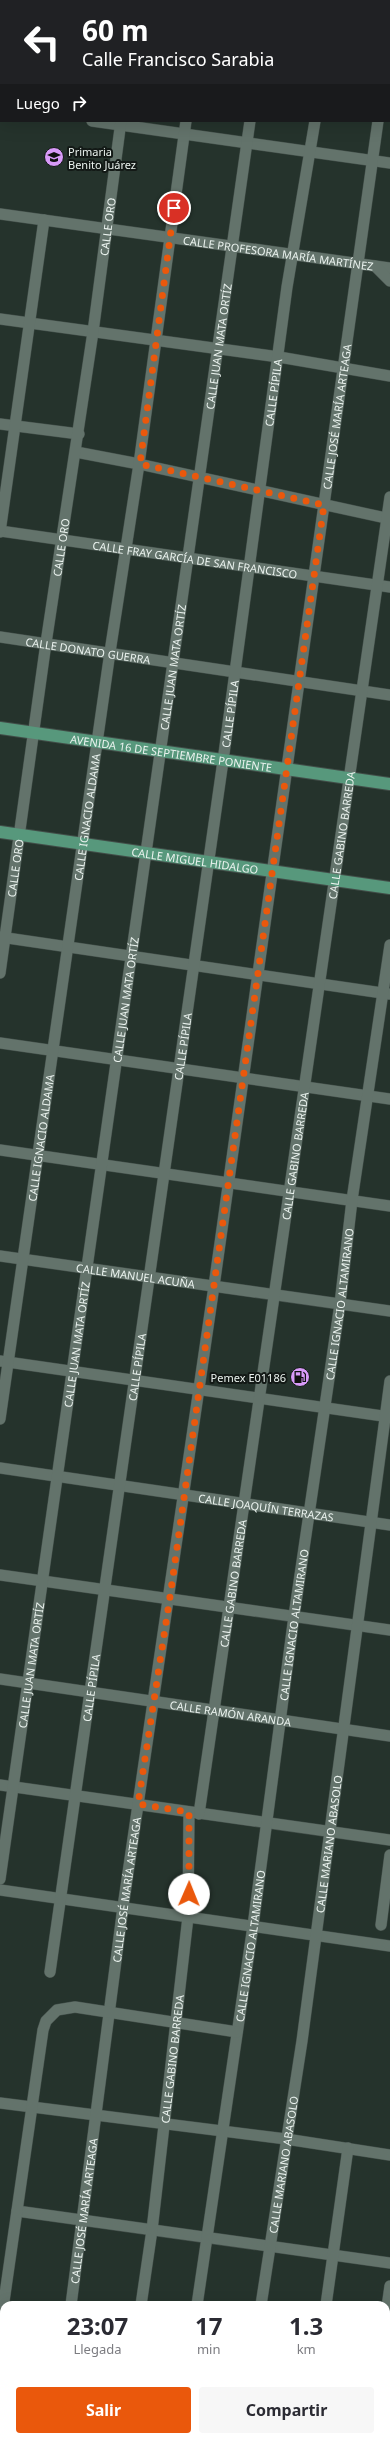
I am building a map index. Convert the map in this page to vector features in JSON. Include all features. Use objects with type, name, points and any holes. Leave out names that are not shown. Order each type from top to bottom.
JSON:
[{"type":"main road","name":"AVENIDA 16 DE SEPTIEMBRE PONIENTE","points":[[0,728],[390,784]]},
{"type":"main road","name":"CALLE MIGUEL HIDALGO","points":[[0,832],[390,888]]},
{"type":"street","points":[[106,122],[390,163]]},
{"type":"street","name":"CALLE IGNACIO ALDAMA","points":[[0,1419],[4,1362],[23,1259],[125,549],[140,464],[157,341],[169,237],[186,122]]},
{"type":"street","name":"CALLE JUAN MATA ORTÍZ","points":[[0,1879],[41,1581],[130,956],[147,853],[187,559],[200,478],[250,122]]},
{"type":"street","name":"CALLE PÍPILA","points":[[50,1972],[118,1484],[150,1277],[223,761],[248,567],[261,491],[292,254],[315,122]]},
{"type":"street","name":"CALLE JOSÉ MARÍA ARTEAGA","points":[[72,2301],[123,1907],[214,1286],[271,871],[287,770],[378,122]]},
{"type":"street","name":"CALLE ORO","points":[[0,973],[2,938],[35,732],[46,643],[79,434],[121,123]]},
{"type":"street","name":"CALLE PROFESORA MARÍA MARTÍNEZ","points":[[0,214],[390,268]]},
{"type":"street","points":[[0,531],[44,220]]},
{"type":"street","points":[[375,266],[390,281]]},
{"type":"street","points":[[0,319],[278,357],[390,376]]},
{"type":"street","points":[[0,424],[79,434]]},
{"type":"street","points":[[76,452],[140,464],[388,519]]},
{"type":"street","name":"CALLE GABINO BARREDA","points":[[142,2301],[152,2230],[163,2123],[188,1916],[194,1813],[213,1710],[229,1606],[257,1398],[303,1087],[320,984],[350,779],[376,585],[388,519],[390,498]]},
{"type":"street","name":"CALLE FRAY GARCÍA DE SAN FRANCISCO","points":[[0,531],[390,587]]},
{"type":"street","name":"CALLE DONATO GUERRA","points":[[0,637],[173,661],[234,672],[390,695]]},
{"type":"street","points":[[2,938],[387,994]]},
{"type":"street","name":"CALLE IGNACIO ALTAMIRANO","points":[[198,2301],[253,1926],[294,1616],[340,1304],[352,1200],[367,1096],[387,994],[390,945]]},
{"type":"street","points":[[0,1043],[116,1061],[390,1099]]},
{"type":"street","points":[[0,1150],[227,1184],[390,1206]]},
{"type":"street","name":"CALLE MANUEL ACUÑA","points":[[0,1256],[390,1311]]},
{"type":"street","points":[[4,1362],[388,1416]]},
{"type":"street","name":"CALLE MARIANO ABASOLO","points":[[262,2301],[317,1935],[372,1522],[388,1416],[390,1381]]},
{"type":"street","name":"CALLE JOAQUÍN TERRAZAS","points":[[0,1468],[309,1511],[390,1525]]},
{"type":"street","points":[[0,1575],[229,1606],[390,1630]]},
{"type":"street","name":"CALLE RAMÓN ARANDA","points":[[0,1678],[390,1736]]},
{"type":"street","points":[[0,1785],[330,1833],[390,1840]]},
{"type":"street","points":[[381,1925],[390,1855]]},
{"type":"street","points":[[0,1890],[390,1946]]},
{"type":"street","points":[[4,2301],[31,2107],[46,2021],[57,2010],[75,2007],[237,2032]]},
{"type":"street","points":[[0,2103],[97,2114],[222,2132],[286,2139],[390,2155]]},
{"type":"street","points":[[327,2301],[348,2148]]},
{"type":"street","points":[[17,2211],[390,2263]]},
{"type":"street","points":[[388,2301],[390,2286]]},
{"type":"place","name":"Primaria Benito Juárez","points":[[54,157]]},
{"type":"place","name":"Pemex E01186","points":[[300,1377]]},
{"type":"route","points":[[174,208],[140,464],[324,505],[287,770],[271,871],[214,1286],[183,1493],[171,1590],[138,1804],[189,1812],[189,1894]]}]
